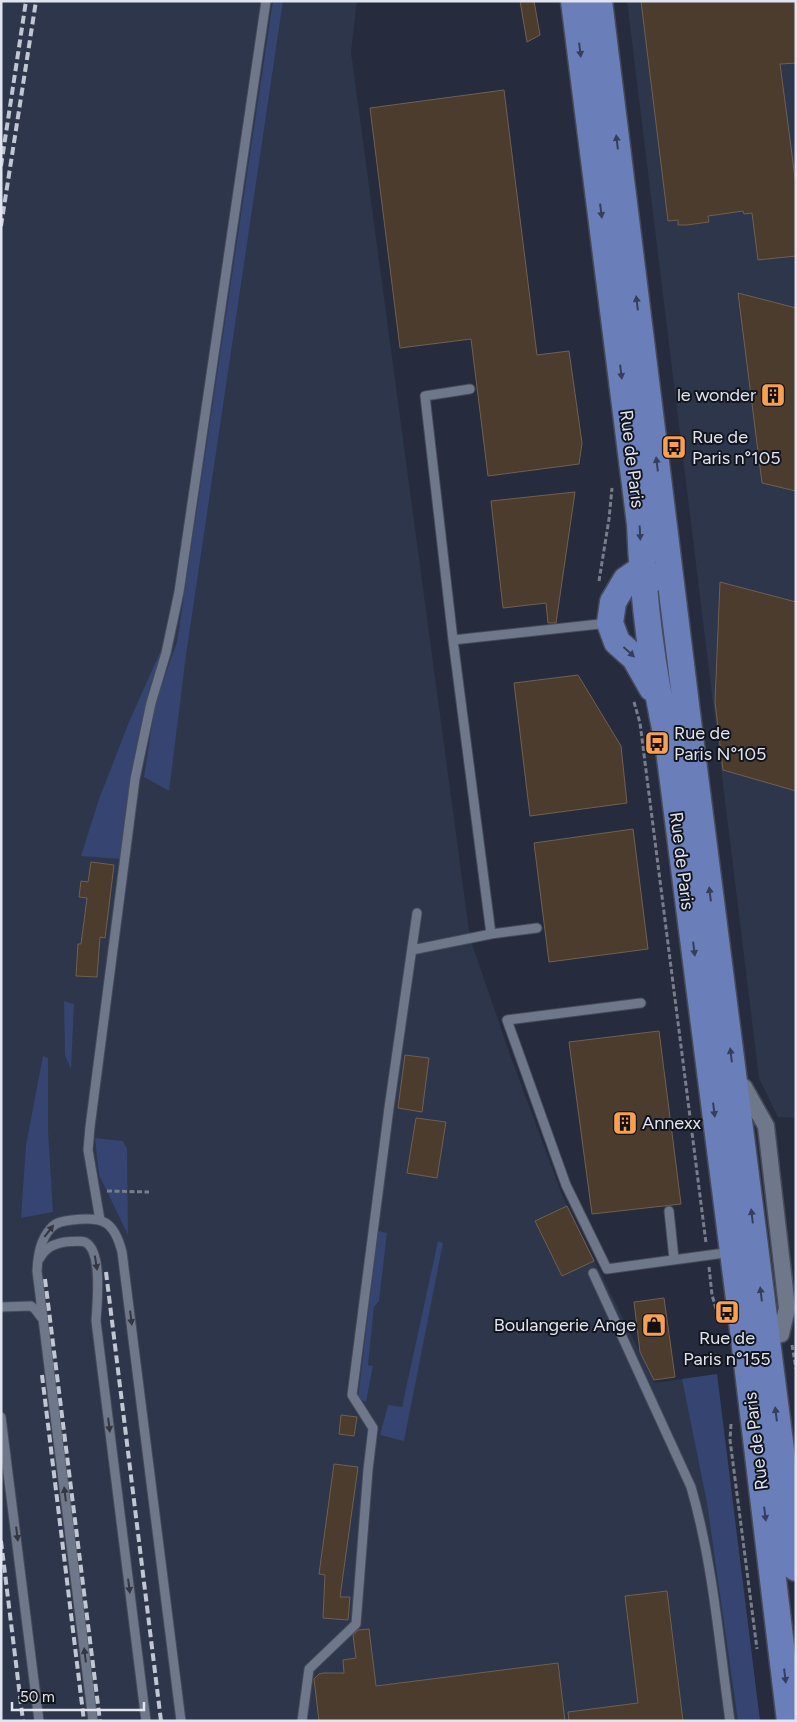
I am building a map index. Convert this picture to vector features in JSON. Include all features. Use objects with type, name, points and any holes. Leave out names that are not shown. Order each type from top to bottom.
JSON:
[{"type":"main road","name":"Rue de Paris","points":[[574,1],[640,524],[642,570],[658,700],[668,742],[790,1721]]},
{"type":"main road","name":"Rue de Paris","points":[[599,1],[688,721],[795,1557]]},
{"type":"main road","points":[[658,700],[635,658],[617,642],[610,623],[613,602],[626,580],[642,570],[655,583],[667,668],[688,721]]},
{"type":"street","points":[[744,1087],[766,1126],[787,1308],[781,1334],[766,1336]]},
{"type":"lane","points":[[100,1220],[88,1150],[89,1134],[134,788],[151,703],[168,645],[179,592],[266,1]]},
{"type":"lane","points":[[470,389],[425,396],[453,640],[491,934]]},
{"type":"lane","points":[[453,640],[610,623]]},
{"type":"lane","points":[[302,1721],[309,1669],[356,1624],[373,1428],[352,1395],[389,1108],[417,913]]},
{"type":"lane","points":[[412,950],[491,934],[537,928]]},
{"type":"lane","points":[[641,1003],[507,1020],[566,1185],[607,1269],[732,1252]]},
{"type":"lane","points":[[668,1211],[674,1259]]},
{"type":"lane","points":[[93,1721],[43,1320],[38,1265],[42,1242],[52,1226],[59,1222],[86,1219],[100,1220],[108,1223],[117,1234],[122,1252],[181,1721]]},
{"type":"lane","points":[[38,1265],[46,1249],[55,1244],[82,1241],[94,1253],[98,1276],[96,1321],[146,1721]]},
{"type":"lane","points":[[593,1273],[691,1487],[700,1519],[709,1566],[730,1721]]},
{"type":"lane","points":[[1,1307],[31,1306],[40,1313],[43,1320]]},
{"type":"lane","points":[[1,1417],[39,1721]]},
{"type":"path","points":[[121,1190],[149,1192]]},
{"type":"shaded area","points":[[1,1],[357,1],[351,52],[470,938],[508,1049],[562,1195],[655,1383],[717,1374],[760,1721],[1,1721]]},
{"type":"shaded area","points":[[273,1],[283,1],[186,655],[169,791],[144,777],[156,700],[177,642]]},
{"type":"shaded area","points":[[627,1],[796,1],[796,1118],[778,1117],[759,1078]]},
{"type":"shaded area","points":[[166,639],[158,663],[131,773],[121,859],[81,856],[99,799],[129,722]]},
{"type":"shaded area","points":[[64,1001],[74,1004],[71,1069],[65,1055]]},
{"type":"shaded area","points":[[43,1056],[48,1058],[48,1130],[53,1212],[21,1218],[26,1145]]},
{"type":"shaded area","points":[[95,1138],[123,1141],[127,1149],[128,1235],[99,1175]]},
{"type":"shaded area","points":[[378,1231],[387,1233],[379,1301],[374,1307],[368,1365],[373,1366],[366,1402],[358,1398]]},
{"type":"shaded area","points":[[438,1241],[443,1243],[404,1441],[380,1435],[388,1405],[402,1407]]},
{"type":"shaded area","points":[[717,1374],[760,1721],[738,1721],[707,1503],[682,1379]]},
{"type":"building","points":[[520,1],[534,1],[540,35],[527,42]]},
{"type":"building","points":[[641,1],[796,1],[796,63],[780,64],[796,185],[796,256],[758,260],[752,213],[744,214],[743,211],[708,216],[709,222],[687,225],[678,225],[678,220],[668,221]]},
{"type":"building","points":[[504,90],[537,355],[569,351],[582,443],[579,464],[488,476],[471,339],[400,348],[370,108]]},
{"type":"building","name":"le wonder","points":[[738,293],[796,308],[796,491],[762,483]]},
{"type":"building","points":[[575,492],[556,623],[548,623],[546,603],[503,608],[491,501]]},
{"type":"building","points":[[720,582],[796,602],[796,791],[723,770],[715,702]]},
{"type":"building","points":[[578,675],[621,746],[627,803],[530,816],[514,683]]},
{"type":"building","points":[[633,829],[648,949],[549,962],[534,843]]},
{"type":"building","points":[[91,862],[114,865],[105,938],[100,937],[97,977],[76,976],[78,944],[81,944],[87,898],[79,897],[81,881],[88,882]]},
{"type":"building","name":"Annexx","points":[[659,1031],[681,1204],[592,1214],[569,1042]]},
{"type":"building","points":[[405,1055],[429,1058],[422,1112],[398,1108]]},
{"type":"building","points":[[416,1118],[446,1122],[437,1178],[407,1173]]},
{"type":"building","points":[[567,1206],[594,1261],[562,1276],[535,1221]]},
{"type":"building","points":[[664,1298],[675,1377],[654,1380],[640,1352],[634,1302]]},
{"type":"building","points":[[341,1415],[357,1417],[354,1436],[339,1434]]},
{"type":"building","points":[[334,1464],[358,1467],[340,1597],[350,1597],[348,1620],[323,1618],[325,1575],[319,1574]]},
{"type":"building","points":[[667,1591],[683,1721],[569,1721],[568,1712],[638,1703],[625,1596]]},
{"type":"building","points":[[369,1629],[376,1686],[558,1663],[565,1721],[319,1721],[314,1679],[323,1673],[344,1673],[343,1660],[356,1658],[353,1635],[358,1630]]},
{"type":"railway","points":[[1,166],[26,1]]},
{"type":"railway","points":[[1,226],[36,1]]},
{"type":"railway","points":[[106,1272],[161,1721]]},
{"type":"railway","points":[[45,1279],[100,1721]]},
{"type":"railway","points":[[42,1375],[84,1721]]},
{"type":"railway","points":[[1,1541],[23,1721]]},
{"type":"place","name":"le wonder","points":[[773,395]]},
{"type":"place","name":"Rue de Paris n°105","points":[[674,447]]},
{"type":"place","name":"Rue de Paris N°105","points":[[657,743]]},
{"type":"place","name":"Annexx","points":[[625,1123]]},
{"type":"place","name":"Rue de Paris n°155","points":[[727,1312]]},
{"type":"place","name":"Boulangerie Ange","points":[[654,1325]]}]
